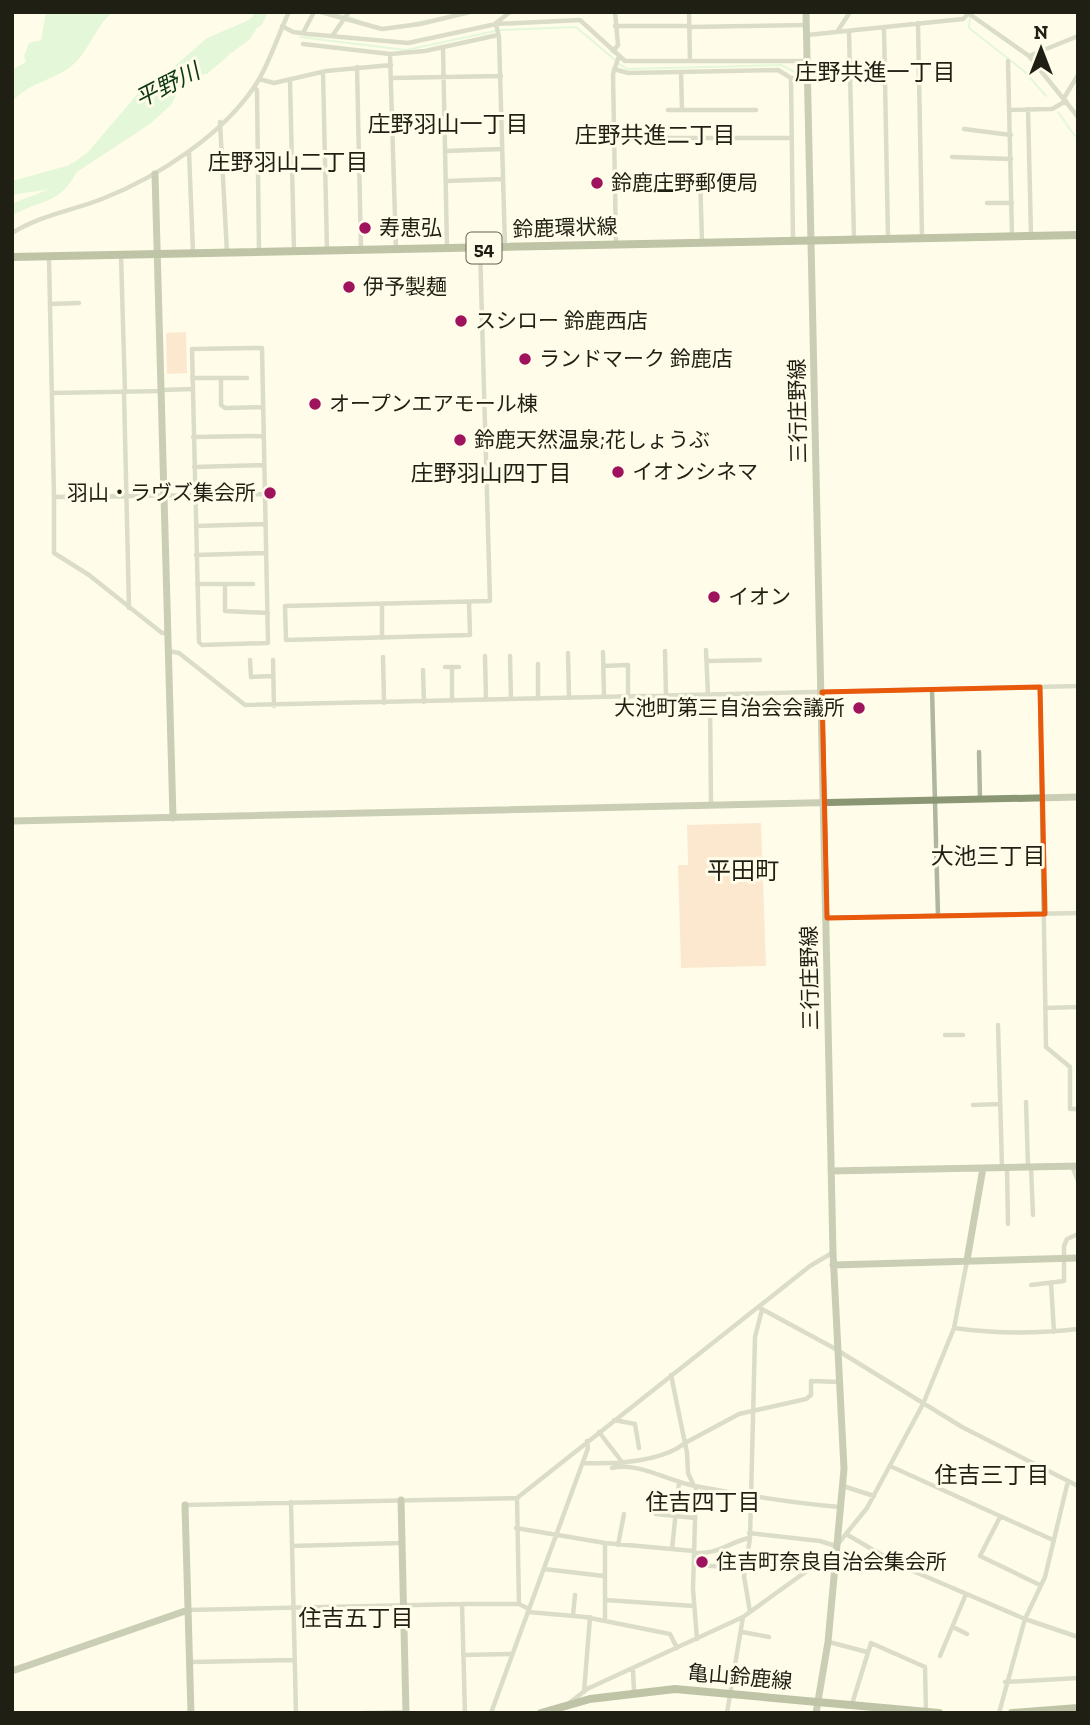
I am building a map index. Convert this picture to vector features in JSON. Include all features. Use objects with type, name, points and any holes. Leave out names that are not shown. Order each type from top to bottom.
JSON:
[{"type":"main road","name":"鈴鹿環状線","points":[[12,257],[1078,234]]},
{"type":"main road","name":"亀山鈴鹿線","points":[[541,1713],[566,1705],[634,1692],[675,1689],[939,1713]]},
{"type":"main road","points":[[1012,1713],[1078,1709]]},
{"type":"street","points":[[12,233],[38,218],[100,200],[155,174],[189,152],[254,87],[289,12]]},
{"type":"street","points":[[303,33],[314,12]]},
{"type":"street","points":[[321,12],[347,15],[382,29],[421,24],[470,12]]},
{"type":"street","points":[[505,247],[496,25],[502,14],[510,12]]},
{"type":"street","points":[[613,51],[618,45],[615,12]]},
{"type":"street","points":[[689,12],[690,61]]},
{"type":"street","name":"三行庄野線","points":[[806,12],[833,1265],[845,1440],[828,1642],[816,1713]]},
{"type":"street","points":[[836,33],[850,12]]},
{"type":"street","points":[[807,35],[963,19],[968,13],[975,15],[1029,56],[1078,117]]},
{"type":"street","points":[[332,37],[347,15]]},
{"type":"street","points":[[282,26],[303,33],[332,37],[408,43],[496,25],[580,20],[625,61],[690,61],[705,66],[778,70],[791,78],[808,79]]},
{"type":"street","points":[[918,23],[922,237]]},
{"type":"street","points":[[615,26],[806,25]]},
{"type":"street","points":[[884,28],[888,238]]},
{"type":"street","points":[[849,31],[854,239]]},
{"type":"street","points":[[303,44],[390,54],[443,47],[498,35]]},
{"type":"street","points":[[1029,56],[1078,36]]},
{"type":"street","points":[[443,47],[447,249]]},
{"type":"street","points":[[390,54],[396,250]]},
{"type":"street","points":[[616,244],[614,69],[619,57]]},
{"type":"street","points":[[614,69],[628,73],[681,72],[705,66],[807,61]]},
{"type":"street","points":[[1008,61],[1012,236]]},
{"type":"street","points":[[259,79],[266,83],[290,81],[323,72],[391,65]]},
{"type":"street","points":[[357,67],[361,251]]},
{"type":"street","points":[[323,72],[327,251]]},
{"type":"street","points":[[681,72],[682,110]]},
{"type":"street","points":[[1010,110],[1052,109],[1065,99],[1078,75]]},
{"type":"street","points":[[391,78],[500,76]]},
{"type":"street","points":[[791,78],[793,241]]},
{"type":"street","points":[[290,81],[294,252]]},
{"type":"street","points":[[254,87],[257,90],[259,253]]},
{"type":"street","points":[[1027,109],[1031,235]]},
{"type":"street","points":[[668,110],[757,110]]},
{"type":"street","points":[[220,122],[227,253]]},
{"type":"street","points":[[964,129],[1011,135]]},
{"type":"street","points":[[614,138],[792,138]]},
{"type":"street","points":[[445,151],[502,149]]},
{"type":"street","points":[[189,152],[193,254]]},
{"type":"street","points":[[952,157],[1011,159]]},
{"type":"street","points":[[155,174],[157,255],[160,263],[173,818]]},
{"type":"street","points":[[700,175],[702,242]]},
{"type":"street","points":[[446,181],[503,179]]},
{"type":"street","points":[[615,187],[680,186]]},
{"type":"street","points":[[987,203],[1012,203]]},
{"type":"street","points":[[469,602],[470,635],[286,640],[285,606],[489,601],[480,248]]},
{"type":"street","points":[[121,256],[129,608]]},
{"type":"street","points":[[49,257],[54,553],[89,575],[162,633],[168,633]]},
{"type":"street","points":[[50,304],[79,303]]},
{"type":"street","points":[[262,348],[268,643],[202,645],[199,642],[192,389],[192,349],[262,348]]},
{"type":"street","points":[[192,378],[247,378]]},
{"type":"street","points":[[221,378],[221,405],[225,408],[263,407]]},
{"type":"street","points":[[52,393],[192,389]]},
{"type":"street","points":[[194,437],[263,436]]},
{"type":"street","points":[[194,467],[264,465]]},
{"type":"street","points":[[54,497],[265,494]]},
{"type":"street","points":[[196,526],[266,524]]},
{"type":"street","points":[[196,555],[266,553]]},
{"type":"street","points":[[197,584],[253,584]]},
{"type":"street","points":[[225,584],[225,611],[268,613]]},
{"type":"street","points":[[382,604],[382,638]]},
{"type":"street","points":[[706,650],[711,806]]},
{"type":"street","points":[[168,651],[179,653],[245,705],[1078,686]]},
{"type":"street","points":[[664,651],[666,696]]},
{"type":"street","points":[[603,652],[604,697]]},
{"type":"street","points":[[568,653],[569,698]]},
{"type":"street","points":[[485,656],[486,700]]},
{"type":"street","points":[[510,656],[510,699]]},
{"type":"street","points":[[383,657],[384,703]]},
{"type":"street","points":[[250,660],[251,677],[273,676]]},
{"type":"street","points":[[273,660],[274,706]]},
{"type":"street","points":[[707,661],[760,660]]},
{"type":"street","points":[[538,664],[538,699]]},
{"type":"street","points":[[603,666],[628,665],[628,698]]},
{"type":"street","points":[[453,701],[449,667],[459,667]]},
{"type":"street","points":[[423,670],[424,702]]},
{"type":"street","points":[[1040,687],[1046,1047],[1070,1067],[1070,1109],[1078,1109]]},
{"type":"street","points":[[932,689],[938,916]]},
{"type":"street","points":[[979,752],[980,799]]},
{"type":"street","points":[[12,821],[1078,797]]},
{"type":"street","points":[[827,918],[1078,913]]},
{"type":"street","points":[[1045,1008],[1078,1007]]},
{"type":"street","points":[[999,1025],[1000,1104],[1008,1224]]},
{"type":"street","points":[[945,1035],[963,1035]]},
{"type":"street","points":[[1026,1102],[1033,1215]]},
{"type":"street","points":[[973,1105],[1000,1104]]},
{"type":"street","points":[[831,1171],[1075,1166],[1078,1181]]},
{"type":"street","points":[[566,1705],[584,1692],[750,1612],[829,1555],[846,1534],[874,1496],[923,1404],[954,1328],[983,1168]]},
{"type":"street","points":[[1031,1285],[1064,1281],[1065,1242],[1078,1234]]},
{"type":"street","points":[[191,1713],[186,1505],[517,1498],[824,1255],[833,1253]]},
{"type":"street","points":[[833,1265],[1078,1258]]},
{"type":"street","points":[[1051,1283],[1054,1332]]},
{"type":"street","points":[[760,1308],[839,1352],[923,1404],[1078,1486]]},
{"type":"street","points":[[750,1612],[744,1576],[749,1535],[755,1410],[755,1337],[760,1308]]},
{"type":"street","points":[[954,1328],[997,1334],[1078,1329]]},
{"type":"street","points":[[671,1375],[685,1443],[688,1473],[695,1486],[694,1606],[697,1639]]},
{"type":"street","points":[[612,1468],[677,1450],[719,1422],[755,1410],[806,1399],[811,1395],[811,1381],[841,1382]]},
{"type":"street","points":[[614,1420],[635,1424],[639,1448]]},
{"type":"street","points":[[599,1432],[622,1464]]},
{"type":"street","points":[[491,1713],[583,1463],[587,1441]]},
{"type":"street","points":[[583,1463],[637,1466],[655,1476],[695,1486],[841,1507]]},
{"type":"street","points":[[890,1466],[1053,1541]]},
{"type":"street","points":[[999,1713],[1005,1682],[1025,1619],[1045,1577],[1068,1481]]},
{"type":"street","points":[[672,1549],[679,1482]]},
{"type":"street","points":[[843,1486],[874,1496]]},
{"type":"street","points":[[517,1498],[519,1604]]},
{"type":"street","points":[[362,1713],[406,1712],[401,1500]]},
{"type":"street","points":[[292,1502],[296,1713]]},
{"type":"street","points":[[618,1545],[624,1514]]},
{"type":"street","points":[[656,1514],[695,1518]]},
{"type":"street","points":[[1000,1517],[980,1556],[1040,1585]]},
{"type":"street","points":[[516,1528],[618,1545],[694,1552],[716,1553],[749,1535],[837,1545]]},
{"type":"street","points":[[846,1534],[899,1565],[1025,1619],[1078,1637]]},
{"type":"street","points":[[292,1546],[402,1543]]},
{"type":"street","points":[[605,1620],[606,1543]]},
{"type":"street","points":[[695,1565],[746,1568]]},
{"type":"street","points":[[544,1569],[604,1576]]},
{"type":"street","points":[[940,1656],[966,1594]]},
{"type":"street","points":[[573,1615],[575,1595]]},
{"type":"street","points":[[605,1600],[694,1606]]},
{"type":"street","points":[[462,1604],[465,1713]]},
{"type":"street","points":[[12,1671],[188,1610],[519,1604],[528,1611],[605,1620],[670,1634],[677,1648]]},
{"type":"street","points":[[727,1713],[743,1616]]},
{"type":"street","points":[[584,1692],[590,1618]]},
{"type":"street","points":[[953,1627],[967,1634]]},
{"type":"street","points":[[741,1632],[769,1637]]},
{"type":"street","points":[[828,1642],[867,1652]]},
{"type":"street","points":[[852,1705],[871,1643],[925,1667],[926,1712]]},
{"type":"street","points":[[463,1654],[512,1654]]},
{"type":"street","points":[[190,1662],[295,1660]]},
{"type":"street","points":[[633,1670],[634,1692]]},
{"type":"street","points":[[1005,1682],[1078,1678]]},
{"type":"highlighted area","points":[[1040,687],[1045,914],[827,918],[822,692]]},
{"type":"shaded area","points":[[186,332],[187,373],[167,374],[166,333]]},
{"type":"shaded area","points":[[761,823],[766,966],[681,968],[678,865],[688,865],[687,825]]},
{"type":"water","points":[[46,12],[113,12],[76,62],[25,91],[12,102],[12,70],[26,62],[24,56],[29,43],[41,40]]},
{"type":"water","points":[[260,12],[268,12],[262,25],[240,37],[227,57],[207,74],[184,78],[172,104],[150,124],[51,189],[12,195],[12,181],[70,165],[87,153],[146,84],[161,78],[207,38],[247,21]]},
{"type":"waterway","name":"平野川","points":[[227,50],[246,36],[261,12]]},
{"type":"waterway","points":[[331,12],[344,16]]},
{"type":"waterway","points":[[349,17],[360,21]]},
{"type":"waterway","points":[[970,17],[969,28],[1024,71],[1046,96]]},
{"type":"waterway","points":[[414,23],[429,20]]},
{"type":"waterway","points":[[500,30],[576,27],[615,60]]},
{"type":"waterway","points":[[300,37],[406,50],[495,31]]},
{"type":"waterway","points":[[619,64],[627,69],[781,65],[795,72]]},
{"type":"waterway","points":[[1058,112],[1075,136]]},
{"type":"waterway","name":"平野川","points":[[12,210],[54,192],[67,179],[73,168]]},
{"type":"place","name":"鈴鹿庄野郵便局","points":[[597,183]]},
{"type":"place","name":"寿恵弘","points":[[365,228]]},
{"type":"place","name":"伊予製麺","points":[[349,287]]},
{"type":"place","name":"スシロー 鈴鹿西店","points":[[461,321]]},
{"type":"place","name":"ランドマーク 鈴鹿店","points":[[525,359]]},
{"type":"place","name":"オープンエアモール棟","points":[[315,404]]},
{"type":"place","name":"鈴鹿天然温泉;花しょうぶ","points":[[460,440]]},
{"type":"place","name":"イオンシネマ","points":[[618,472]]},
{"type":"place","name":"羽山・ラヴズ集会所","points":[[270,493]]},
{"type":"place","name":"イオン","points":[[714,597]]},
{"type":"place","name":"大池町第三自治会会議所","points":[[859,708]]},
{"type":"place","name":"住吉町奈良自治会集会所","points":[[702,1562]]},
{"type":"district","name":"庄野共進一丁目","points":[[875,72]]},
{"type":"district","name":"庄野羽山一丁目","points":[[448,124]]},
{"type":"district","name":"庄野共進二丁目","points":[[655,135]]},
{"type":"district","name":"庄野羽山二丁目","points":[[288,162]]},
{"type":"district","name":"庄野羽山四丁目","points":[[491,473]]},
{"type":"district","name":"大池三丁目","points":[[988,856]]},
{"type":"district","name":"平田町","points":[[743,871]]},
{"type":"district","name":"住吉三丁目","points":[[992,1475]]},
{"type":"district","name":"住吉四丁目","points":[[703,1502]]},
{"type":"district","name":"住吉五丁目","points":[[356,1618]]}]
